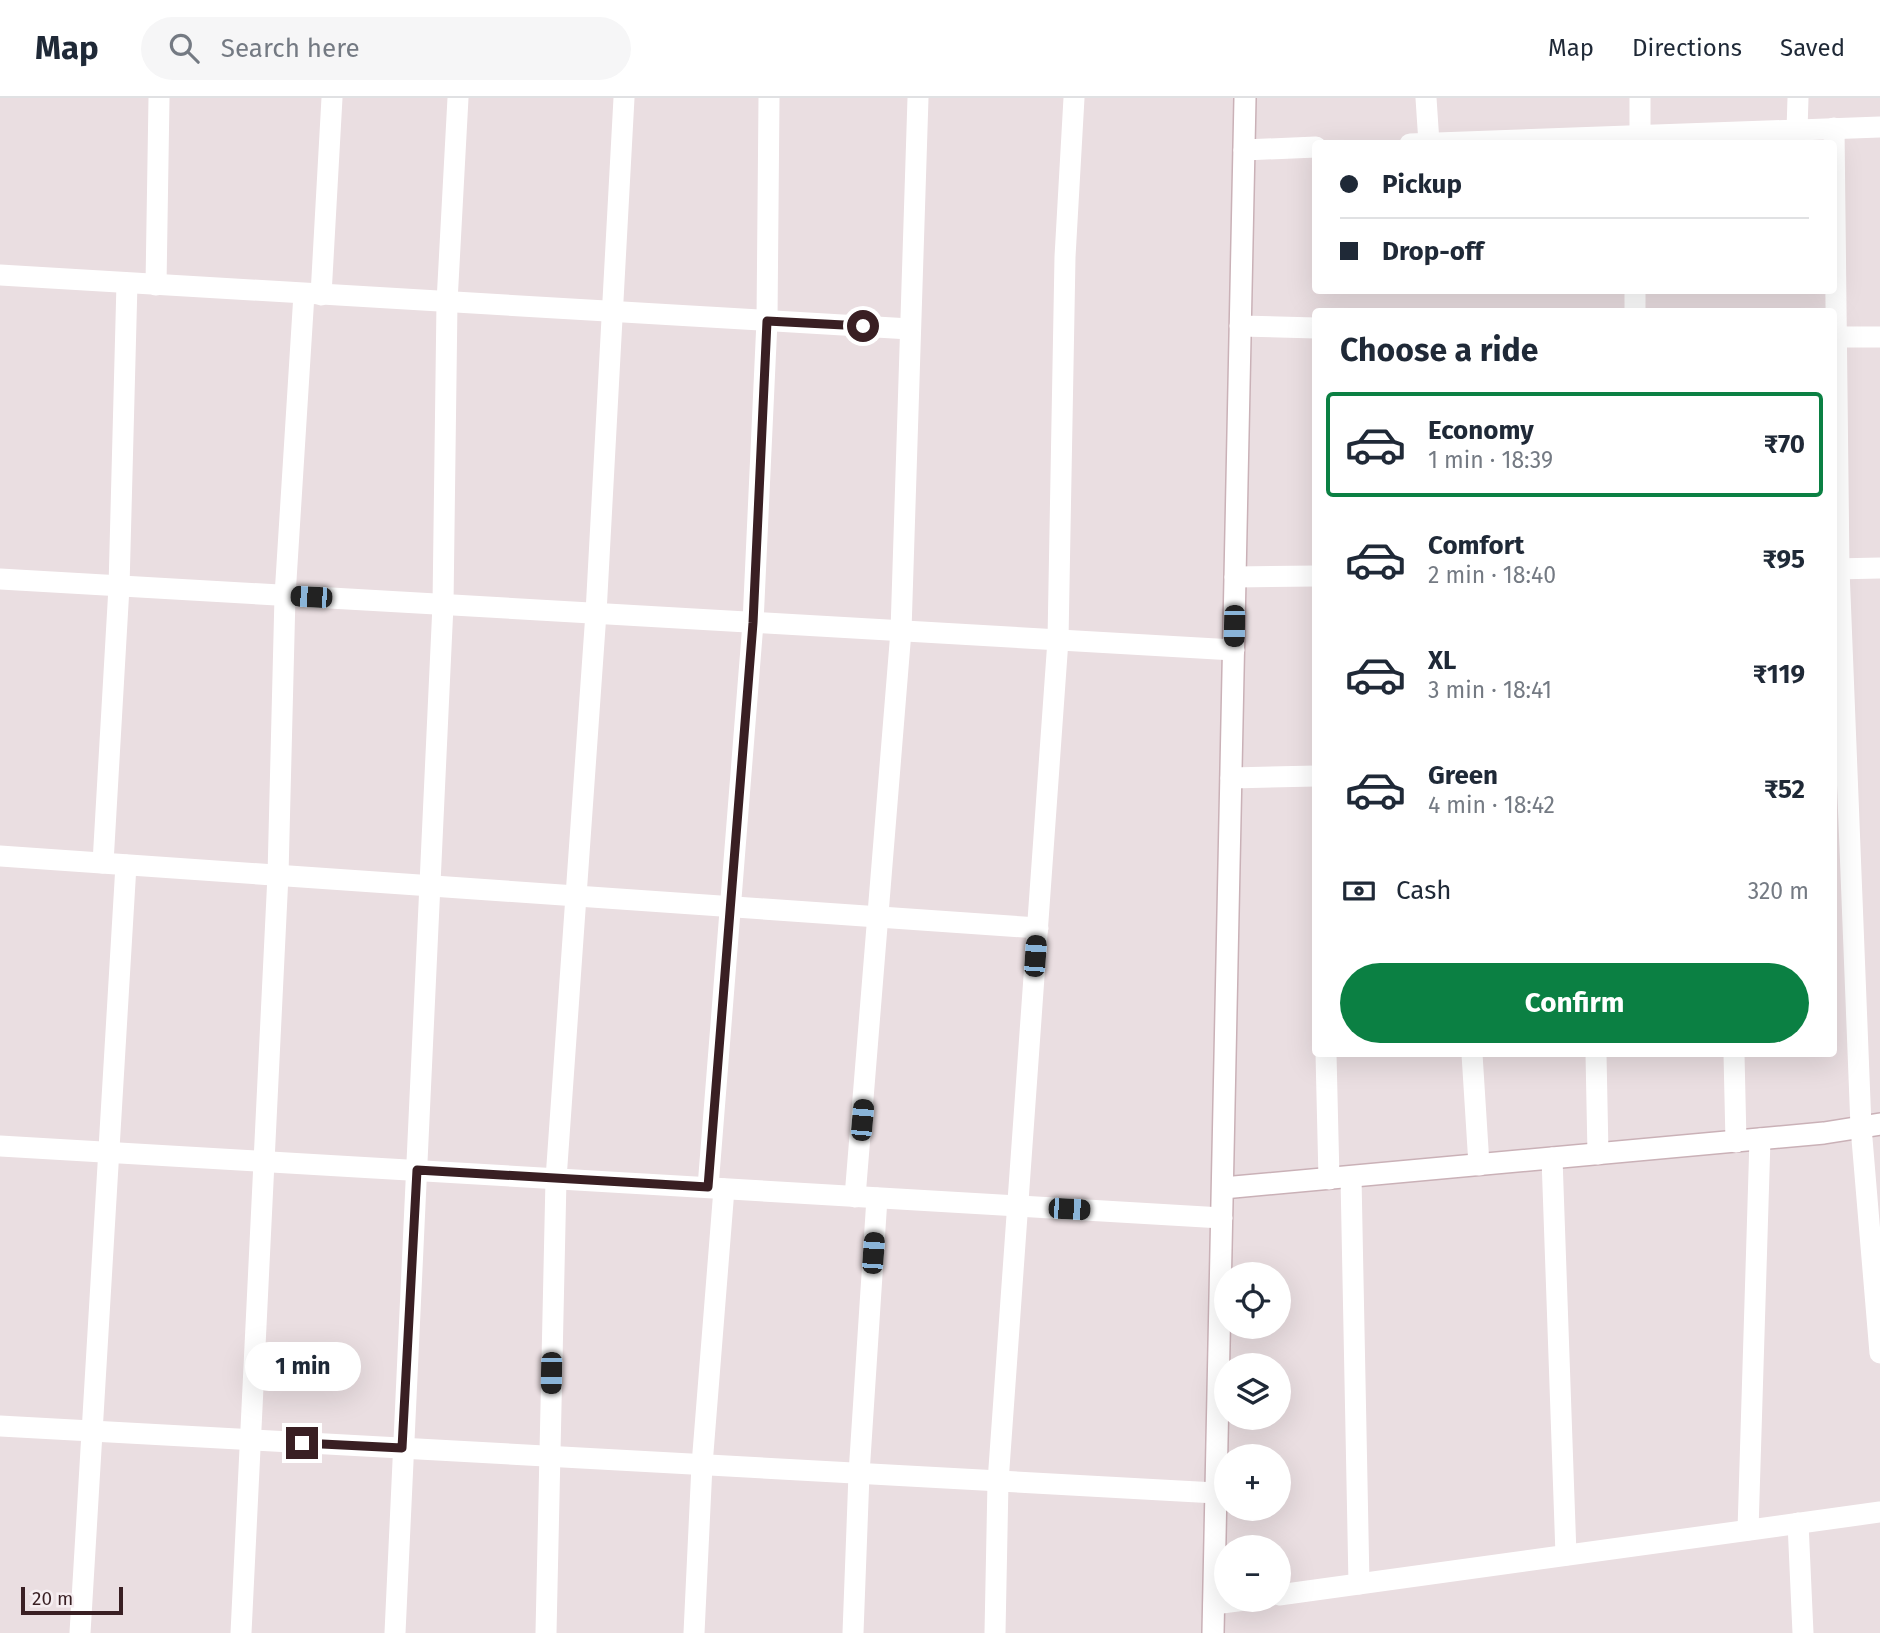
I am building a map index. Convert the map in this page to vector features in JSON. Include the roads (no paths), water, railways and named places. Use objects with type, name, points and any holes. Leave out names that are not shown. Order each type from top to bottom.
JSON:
[{"type":"street","points":[[156,285],[159,98]]},
{"type":"street","points":[[241,1633],[278,876],[285,596],[332,98]]},
{"type":"street","points":[[395,1633],[443,605],[447,302],[458,98]]},
{"type":"street","points":[[546,1633],[556,1179],[596,613],[624,98]]},
{"type":"street","points":[[694,1633],[732,907],[753,623],[767,321],[769,98]]},
{"type":"street","points":[[855,1196],[901,631],[918,98]]},
{"type":"street","points":[[995,1633],[998,1482],[1058,640],[1065,257],[1074,98]]},
{"type":"street","points":[[1217,1444],[1245,98]]},
{"type":"street","points":[[1426,98],[1429,140]]},
{"type":"street","points":[[1640,98],[1640,139]]},
{"type":"street","points":[[1797,130],[1798,98]]},
{"type":"street","points":[[1587,140],[1880,127]]},
{"type":"street","points":[[1834,128],[1834,140]]},
{"type":"street","points":[[1244,150],[1312,147]]},
{"type":"street","points":[[0,275],[910,329]]},
{"type":"street","points":[[103,863],[119,587],[127,283]]},
{"type":"street","points":[[1240,326],[1312,328]]},
{"type":"street","points":[[1837,337],[1880,337]]},
{"type":"street","points":[[1837,569],[1880,568]]},
{"type":"street","points":[[1235,577],[1312,576]]},
{"type":"street","points":[[0,579],[1234,650]]},
{"type":"street","points":[[1837,585],[1870,1126],[1880,1353]]},
{"type":"street","points":[[1231,778],[1312,776]]},
{"type":"street","points":[[0,856],[1038,928]]},
{"type":"street","points":[[80,1633],[95,1431],[108,1152],[126,865]]},
{"type":"street","points":[[1326,1057],[1340,1178],[1359,1584]]},
{"type":"street","points":[[1472,1057],[1479,1165]]},
{"type":"street","points":[[1596,1057],[1598,1154]]},
{"type":"street","points":[[1734,1057],[1737,1142]]},
{"type":"street","points":[[1223,1188],[1737,1142],[1870,1126]]},
{"type":"street","points":[[1748,1530],[1760,1139]]},
{"type":"street","points":[[0,1146],[1222,1218]]},
{"type":"street","points":[[1552,1158],[1566,1555]]},
{"type":"street","points":[[853,1633],[859,1474],[877,1198]]},
{"type":"street","points":[[0,1426],[1214,1493]]},
{"type":"street","points":[[1291,1593],[1880,1512]]},
{"type":"street","points":[[1798,1523],[1803,1633]]},
{"type":"street","points":[[1213,1633],[1214,1604]]}]
